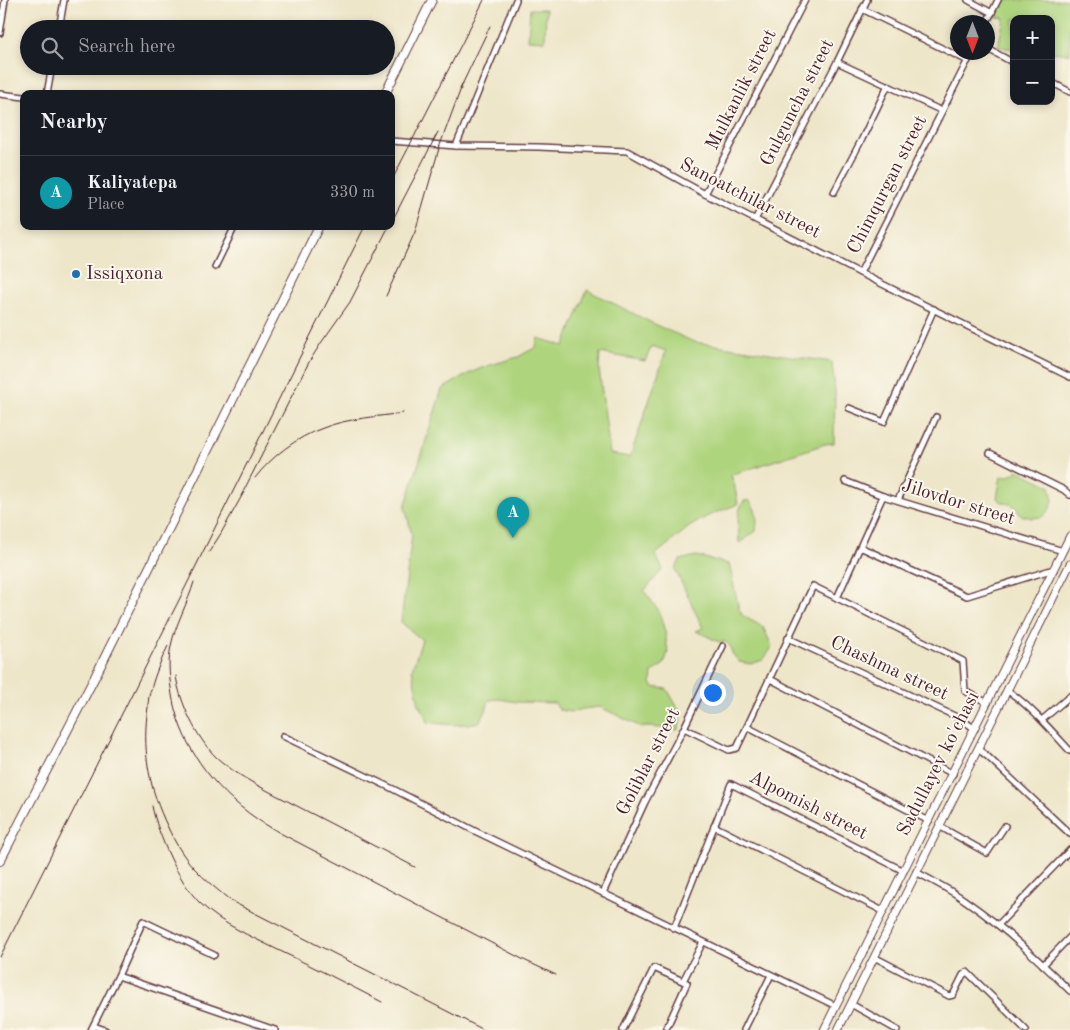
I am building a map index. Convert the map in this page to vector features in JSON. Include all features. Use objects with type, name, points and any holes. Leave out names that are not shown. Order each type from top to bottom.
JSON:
[{"type":"main road","points":[[388,90],[432,0]]},
{"type":"main road","points":[[0,861],[105,656],[317,230]]},
{"type":"main road","name":"Sadullayev ko'chasi","points":[[824,1030],[1070,536]]},
{"type":"main road","name":"Sadullayev ko'chasi","points":[[838,1030],[1070,564]]},
{"type":"street","points":[[0,33],[4,0]]},
{"type":"street","points":[[61,20],[64,0]]},
{"type":"street","points":[[456,146],[516,0]]},
{"type":"street","name":"Mulkanlik street","points":[[705,194],[805,0]]},
{"type":"street","name":"Gulguncha street","points":[[756,218],[837,62],[866,0]]},
{"type":"street","points":[[968,0],[992,13],[998,0]]},
{"type":"street","points":[[862,8],[968,61]]},
{"type":"street","points":[[995,53],[1010,61]]},
{"type":"street","name":"Chimqurgan street","points":[[860,273],[968,61]]},
{"type":"street","name":"Chimqurgan street","points":[[837,62],[942,111]]},
{"type":"street","points":[[48,90],[50,75]]},
{"type":"street","points":[[1055,84],[1070,92]]},
{"type":"street","points":[[834,192],[888,85]]},
{"type":"street","points":[[0,94],[20,96]]},
{"type":"street","name":"Sanoatchilar street","points":[[395,141],[456,146],[626,151],[705,194],[756,218],[860,273],[1070,377]]},
{"type":"street","points":[[215,267],[233,230]]},
{"type":"street","points":[[849,408],[884,422],[934,309]]},
{"type":"street","points":[[898,500],[936,417]]},
{"type":"street","points":[[990,453],[1064,490],[1070,495]]},
{"type":"street","name":"Jilovdor street","points":[[845,481],[883,496],[1063,551]]},
{"type":"street","points":[[836,598],[883,496]]},
{"type":"street","points":[[860,547],[967,596],[1054,569]]},
{"type":"street","points":[[684,728],[729,750],[736,748],[813,586],[963,661],[965,691],[988,703]]},
{"type":"street","name":"Chashma street","points":[[788,638],[961,720],[975,729]]},
{"type":"street","name":"Goliblar street","points":[[602,893],[645,802],[724,646]]},
{"type":"street","points":[[770,679],[952,774]]},
{"type":"street","points":[[1007,690],[1042,720],[1070,750]]},
{"type":"street","points":[[1042,720],[1070,696]]},
{"type":"street","points":[[747,728],[929,821]]},
{"type":"street","points":[[283,736],[836,1006]]},
{"type":"street","points":[[978,749],[988,756],[1070,834]]},
{"type":"street","name":"Alpomish street","points":[[674,928],[731,784],[904,871]]},
{"type":"street","points":[[714,826],[883,912]]},
{"type":"street","points":[[939,826],[987,853],[1005,826]]},
{"type":"street","points":[[998,925],[1070,850]]},
{"type":"street","points":[[916,872],[965,900],[998,925],[1043,964],[1070,991]]},
{"type":"street","points":[[106,1030],[92,1028],[143,921],[214,955]]},
{"type":"street","points":[[1043,964],[1070,936]]},
{"type":"street","points":[[683,981],[702,942]]},
{"type":"street","points":[[874,957],[950,996],[954,995],[963,975],[967,972],[1026,1030]]},
{"type":"street","points":[[623,1030],[654,968],[687,983],[667,1027]]},
{"type":"street","points":[[744,1030],[771,975]]},
{"type":"street","points":[[118,976],[275,1030]]},
{"type":"street","points":[[851,1004],[897,1030]]},
{"type":"green space","points":[[1004,0],[1070,0],[1070,54],[1055,52],[1055,15],[1010,15],[1010,48],[998,47],[1004,18],[996,17]]},
{"type":"green space","points":[[530,9],[546,9],[545,41],[528,40]]},
{"type":"green space","points":[[587,290],[694,342],[832,362],[835,391],[834,443],[825,444],[731,475],[738,504],[708,516],[689,527],[655,555],[663,569],[644,591],[659,611],[668,652],[664,664],[652,673],[651,682],[653,687],[667,689],[682,715],[678,730],[641,727],[600,707],[571,712],[559,710],[555,703],[517,702],[499,699],[489,700],[486,711],[479,722],[460,725],[441,724],[428,722],[419,705],[412,669],[422,640],[401,622],[412,535],[405,507],[442,389],[484,367],[518,357],[536,347],[538,338],[564,346]],"holes":[[[652,346],[666,351],[630,457],[610,454],[599,369],[600,353],[645,361]]]},
{"type":"green space","points":[[1017,470],[1050,486],[1053,501],[1049,510],[1042,517],[1032,518],[1021,515],[1013,505],[1002,502],[997,498],[1001,476],[1005,477],[1016,473]]},
{"type":"green space","points":[[749,500],[756,514],[756,531],[740,543],[739,510],[744,501]]},
{"type":"green space","points":[[696,556],[729,564],[739,609],[743,616],[763,627],[771,644],[771,649],[763,660],[751,664],[739,662],[726,642],[719,642],[696,631],[703,628],[675,569],[680,560]]},
{"type":"railway","points":[[395,174],[484,0]]},
{"type":"railway","points":[[460,89],[490,26]]},
{"type":"railway","points":[[386,296],[415,232],[440,145],[463,83]]},
{"type":"railway","points":[[395,215],[438,132]]},
{"type":"railway","points":[[0,957],[363,230]]},
{"type":"railway","points":[[241,496],[309,362],[350,302],[387,230]]},
{"type":"railway","points":[[255,478],[269,462],[286,448],[313,432],[342,422],[403,413]]},
{"type":"railway","points":[[209,552],[244,492]]},
{"type":"railway","points":[[194,582],[173,638],[169,656],[170,678],[175,708],[181,727],[189,745],[212,779],[241,807],[280,833],[556,975]]},
{"type":"railway","points":[[168,646],[156,672],[149,696],[146,722],[146,751],[150,778],[158,805],[174,839],[189,863],[231,901],[484,1030]]},
{"type":"railway","points":[[176,676],[185,708],[196,730],[209,749],[225,765],[244,778],[415,867]]},
{"type":"railway","points":[[152,806],[159,831],[177,871],[193,895],[209,911],[227,924],[246,934],[382,1002]]},
{"type":"place","name":"Issiqxona","points":[[76,274]]},
{"type":"place","name":"Kaliyatepa","points":[[513,538]]}]
